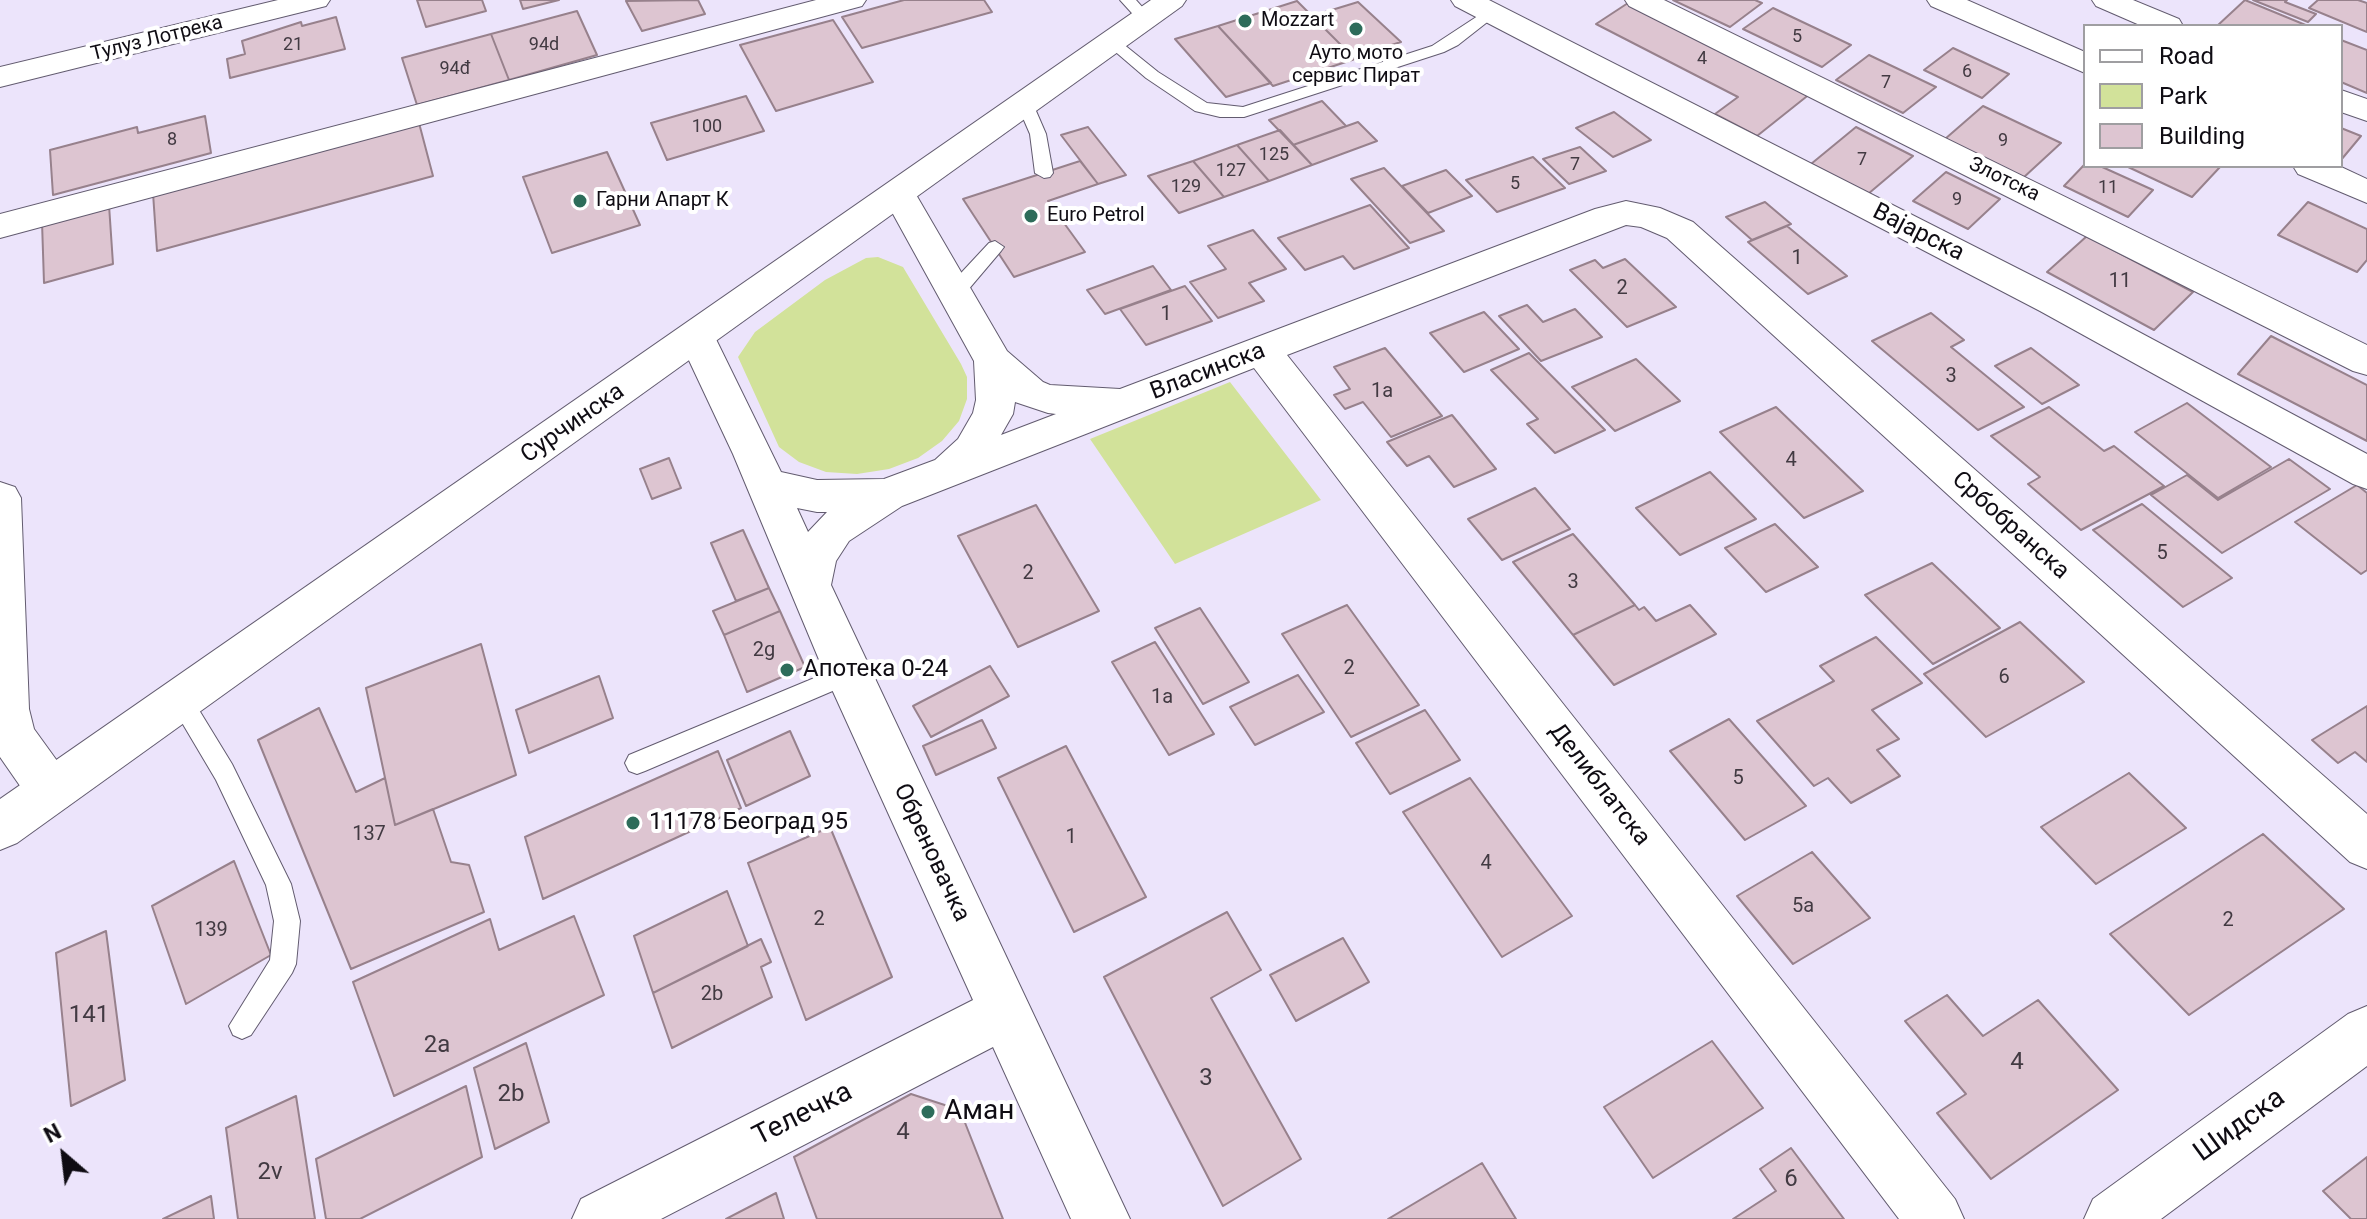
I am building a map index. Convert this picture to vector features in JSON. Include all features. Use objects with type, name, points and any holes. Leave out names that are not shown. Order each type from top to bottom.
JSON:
[{"type":"street","name":"Тулуз Лотрека","points":[[0,77],[315,0]]},
{"type":"street","points":[[0,226],[851,0]]},
{"type":"street","name":"Сурчинска","points":[[0,827],[1112,42],[1136,9],[1171,0]]},
{"type":"street","name":"Злотска","points":[[1640,0],[2367,361]]},
{"type":"street","points":[[1942,0],[2083,63]]},
{"type":"street","points":[[2107,0],[2163,24]]},
{"type":"street","name":"Вајарска","points":[[1478,6],[2039,295],[2367,473]]},
{"type":"street","points":[[2343,101],[2367,111]]},
{"type":"street","points":[[2314,168],[2367,192]]},
{"type":"street","points":[[899,194],[993,361],[1029,392],[1048,399],[1079,402],[1133,400]]},
{"type":"street","name":"Власинска","points":[[809,586],[815,561],[834,529],[887,495],[1607,217],[1626,213],[1648,216]]},
{"type":"street","name":"Србобранска","points":[[1648,216],[1680,230],[2367,846]]},
{"type":"street","name":"Обреновачка","points":[[697,337],[766,485],[848,674],[1101,1219]]},
{"type":"street","name":"Делиблатска","points":[[1263,352],[1935,1219]]},
{"type":"street","points":[[944,473],[972,450],[993,414],[996,400],[993,361]]},
{"type":"street","points":[[766,485],[817,496],[887,495]]},
{"type":"street","points":[[0,498],[6,709],[11,732],[22,753],[51,791]]},
{"type":"street","name":"Телечка","points":[[601,1219],[1005,1012]]},
{"type":"street","name":"Шидска","points":[[2113,1219],[2367,1033]]},
{"type":"lane","points":[[1112,42],[1152,75],[1201,107],[1220,112],[1244,112],[1438,49],[1453,42],[1478,6]]},
{"type":"lane","points":[[1025,104],[1038,134],[1044,173]]},
{"type":"lane","points":[[955,292],[995,247]]},
{"type":"lane","points":[[637,763],[848,674]]},
{"type":"lane","points":[[180,699],[224,772],[272,870],[287,921],[283,964],[242,1026]]},
{"type":"green space","points":[[878,257],[903,267],[961,364],[967,377],[967,399],[959,421],[942,441],[918,458],[889,469],[857,474],[826,472],[799,462],[779,447],[738,357],[755,332],[825,280],[866,258]]},
{"type":"green space","points":[[1230,382],[1321,500],[1175,564],[1090,439]]},
{"type":"building","points":[[417,0],[482,0],[486,11],[426,27]]},
{"type":"building","points":[[520,0],[559,0],[523,9]]},
{"type":"building","points":[[698,0],[705,14],[642,31],[626,1]]},
{"type":"building","points":[[904,0],[984,0],[992,12],[862,48],[842,17]]},
{"type":"building","points":[[1673,0],[1755,0],[1762,3],[1730,27]]},
{"type":"building","points":[[2245,0],[2303,24],[2219,24]]},
{"type":"building","points":[[2253,0],[2287,0],[2285,2],[2316,14],[2308,22]]},
{"type":"building","points":[[2318,0],[2358,0],[2367,3],[2367,32],[2309,8]]},
{"type":"building","points":[[1297,1],[1355,59],[1273,86],[1218,26]]},
{"type":"building","name":"Ауто мото сервис Пират","points":[[1358,2],[1401,42],[1353,57],[1312,16]]},
{"type":"building","points":[[1628,3],[1811,93],[1757,136],[1715,114],[1738,97],[1596,24]]},
{"type":"building","points":[[1773,8],[1851,45],[1822,67],[1743,29]]},
{"type":"building","points":[[577,11],[597,55],[509,80],[491,34]]},
{"type":"building","points":[[336,17],[345,49],[230,78],[227,59],[245,54],[242,41],[301,22],[302,26]]},
{"type":"building","points":[[833,20],[873,82],[776,111],[740,45]]},
{"type":"building","points":[[1218,26],[1271,83],[1226,97],[1175,39]]},
{"type":"building","points":[[491,34],[509,80],[417,105],[402,58]]},
{"type":"building","points":[[2343,41],[2367,50],[2367,93],[2343,83]]},
{"type":"building","points":[[1953,48],[2009,74],[1982,98],[1924,70]]},
{"type":"building","points":[[1869,55],[1936,87],[1903,113],[1836,80]]},
{"type":"building","points":[[746,96],[764,131],[667,160],[651,123]]},
{"type":"building","points":[[1322,101],[1346,126],[1293,145],[1269,120]]},
{"type":"building","points":[[1983,106],[2061,143],[2023,178],[1945,139]]},
{"type":"building","points":[[1614,112],[1651,140],[1613,157],[1576,128]]},
{"type":"building","points":[[205,116],[211,153],[53,195],[50,150],[137,127],[138,133]]},
{"type":"building","points":[[1358,122],[1377,141],[1312,165],[1293,145]]},
{"type":"building","points":[[419,123],[433,176],[157,251],[153,193]]},
{"type":"building","points":[[1088,127],[1126,175],[1098,184],[1061,135]]},
{"type":"building","points":[[1856,127],[1913,156],[1868,194],[1811,164]]},
{"type":"building","points":[[2343,129],[2361,136],[2343,158]]},
{"type":"building","points":[[1280,130],[1312,165],[1269,181],[1237,145]]},
{"type":"building","points":[[1237,145],[1269,181],[1224,197],[1193,161]]},
{"type":"building","points":[[1580,147],[1606,171],[1569,184],[1543,159]]},
{"type":"building","name":"Гарни Апарт К","points":[[607,152],[640,225],[552,253],[523,177]]},
{"type":"building","points":[[1533,157],[1565,188],[1497,212],[1466,180]]},
{"type":"building","points":[[1080,161],[1098,184],[1048,201],[1085,252],[1014,277],[963,199]]},
{"type":"building","points":[[1193,161],[1224,197],[1179,213],[1148,176]]},
{"type":"building","points":[[2083,166],[2104,168],[2153,190],[2128,217],[2064,186]]},
{"type":"building","points":[[1384,168],[1444,231],[1410,243],[1351,179]]},
{"type":"building","points":[[2130,168],[2219,168],[2192,197]]},
{"type":"building","points":[[1446,170],[1472,196],[1428,213],[1402,186]]},
{"type":"building","points":[[1946,172],[2000,199],[1968,229],[1913,201]]},
{"type":"building","points":[[1765,202],[1791,224],[1752,240],[1726,217]]},
{"type":"building","points":[[2308,202],[2367,229],[2367,260],[2357,272],[2278,235]]},
{"type":"building","points":[[109,205],[113,264],[44,283],[42,222]]},
{"type":"building","points":[[1370,205],[1409,248],[1354,269],[1343,256],[1305,270],[1278,238]]},
{"type":"building","points":[[1787,226],[1847,276],[1808,294],[1748,242]]},
{"type":"building","points":[[1253,230],[1286,269],[1249,283],[1264,301],[1218,318],[1190,282],[1226,269],[1208,246]]},
{"type":"building","points":[[2087,236],[2193,292],[2154,330],[2047,272]]},
{"type":"building","points":[[1625,259],[1676,307],[1627,327],[1570,270],[1595,260],[1603,268]]},
{"type":"building","points":[[1153,266],[1171,290],[1105,314],[1087,290]]},
{"type":"building","points":[[1185,286],[1212,321],[1146,345],[1120,309]]},
{"type":"building","points":[[1527,305],[1543,322],[1575,309],[1602,337],[1541,361],[1499,316]]},
{"type":"building","points":[[1484,312],[1519,349],[1464,372],[1430,333]]},
{"type":"building","points":[[1931,313],[1964,340],[1951,347],[2024,407],[1978,430],[1872,341]]},
{"type":"building","points":[[2271,336],[2367,385],[2367,441],[2238,374]]},
{"type":"building","points":[[1385,348],[1442,416],[1391,437],[1363,402],[1345,409],[1334,395],[1350,389],[1334,367]]},
{"type":"building","points":[[2031,348],[2079,385],[2042,404],[1995,366]]},
{"type":"building","points":[[1529,353],[1605,430],[1555,453],[1527,424],[1538,419],[1491,370]]},
{"type":"building","points":[[1636,359],[1680,401],[1615,431],[1572,387]]},
{"type":"building","points":[[2187,403],[2271,467],[2218,498],[2135,432]]},
{"type":"building","points":[[1776,407],[1863,491],[1804,518],[1720,432]]},
{"type":"building","points":[[2049,407],[2104,451],[2114,446],[2164,486],[2081,530],[2028,484],[2040,477],[1991,436]]},
{"type":"building","points":[[1452,415],[1496,469],[1454,487],[1429,456],[1407,466],[1387,442]]},
{"type":"building","points":[[669,458],[681,488],[652,499],[640,469]]},
{"type":"building","points":[[2289,459],[2330,489],[2222,553],[2151,495],[2187,475],[2218,500]]},
{"type":"building","points":[[1710,472],[1756,519],[1680,555],[1636,508]]},
{"type":"building","points":[[2357,485],[2367,493],[2367,570],[2361,574],[2295,522]]},
{"type":"building","points":[[1535,488],[1570,529],[1502,560],[1468,519]]},
{"type":"building","points":[[2142,504],[2232,578],[2183,607],[2093,530]]},
{"type":"building","points":[[1036,505],[1099,611],[1018,647],[958,536]]},
{"type":"building","points":[[1775,524],[1818,567],[1766,592],[1725,548]]},
{"type":"building","points":[[743,530],[769,588],[736,601],[711,543]]},
{"type":"building","points":[[1573,534],[1635,605],[1573,635],[1513,562]]},
{"type":"building","points":[[1932,563],[2000,628],[1933,664],[1865,595]]},
{"type":"building","points":[[769,588],[780,611],[724,635],[713,611]]},
{"type":"building","points":[[1347,605],[1419,705],[1351,737],[1282,634]]},
{"type":"building","points":[[1635,605],[1639,610],[1644,607],[1656,621],[1690,605],[1716,634],[1614,685],[1573,635]]},
{"type":"building","points":[[1200,608],[1249,682],[1203,704],[1155,628]]},
{"type":"building","points":[[780,611],[805,667],[747,692],[724,635]]},
{"type":"building","points":[[2020,622],[2084,682],[1986,737],[1924,674]]},
{"type":"building","points":[[1876,637],[1922,683],[1872,710],[1899,739],[1877,750],[1900,776],[1851,803],[1828,778],[1814,786],[1757,721],[1834,681],[1820,666]]},
{"type":"building","points":[[1155,642],[1214,734],[1169,755],[1112,662]]},
{"type":"building","points":[[481,644],[516,775],[395,825],[366,688]]},
{"type":"building","points":[[990,666],[1009,696],[931,737],[913,706]]},
{"type":"building","points":[[1298,675],[1324,712],[1255,745],[1230,707]]},
{"type":"building","points":[[599,676],[613,718],[529,753],[516,710]]},
{"type":"building","points":[[2367,706],[2367,762],[2355,752],[2338,763],[2312,740]]},
{"type":"building","points":[[319,708],[356,792],[385,778],[395,825],[433,809],[451,862],[469,865],[484,912],[351,969],[258,740]]},
{"type":"building","points":[[1425,710],[1460,760],[1390,794],[1356,743]]},
{"type":"building","points":[[1729,719],[1806,806],[1745,840],[1670,751]]},
{"type":"building","points":[[982,720],[996,748],[936,775],[923,746]]},
{"type":"building","points":[[790,731],[810,776],[746,806],[727,760]]},
{"type":"building","points":[[1066,746],[1146,897],[1074,932],[998,778]]},
{"type":"building","name":"11178 Београд 95","points":[[718,751],[741,808],[543,899],[525,837]]},
{"type":"building","points":[[2129,773],[2186,828],[2096,884],[2041,827]]},
{"type":"building","points":[[1470,778],[1572,916],[1502,957],[1403,812]]},
{"type":"building","points":[[830,827],[892,977],[806,1020],[748,863]]},
{"type":"building","points":[[2263,834],[2344,909],[2189,1015],[2110,934]]},
{"type":"building","points":[[1812,852],[1870,918],[1793,964],[1737,896]]},
{"type":"building","points":[[234,861],[271,955],[186,1004],[152,906]]},
{"type":"building","points":[[727,891],[748,946],[653,993],[634,936]]},
{"type":"building","points":[[1227,912],[1261,970],[1211,998],[1301,1159],[1223,1206],[1104,977]]},
{"type":"building","points":[[574,916],[604,995],[394,1096],[353,982],[490,919],[499,950]]},
{"type":"building","points":[[106,931],[125,1080],[71,1106],[56,953]]},
{"type":"building","points":[[1343,938],[1369,982],[1296,1021],[1270,975]]},
{"type":"building","points":[[761,939],[771,962],[761,967],[772,997],[672,1048],[653,993]]},
{"type":"building","points":[[1947,995],[1983,1036],[2038,1000],[2118,1090],[1991,1179],[1937,1113],[1966,1094],[1905,1021]]},
{"type":"building","points":[[1712,1041],[1763,1108],[1653,1178],[1604,1107]]},
{"type":"building","points":[[526,1043],[549,1122],[495,1149],[474,1068]]},
{"type":"building","points":[[466,1086],[482,1157],[360,1219],[326,1219],[316,1159]]},
{"type":"building","points":[[911,1094],[960,1110],[1003,1219],[817,1219],[794,1157]]},
{"type":"building","points":[[296,1096],[315,1219],[238,1219],[226,1128]]},
{"type":"building","points":[[1791,1148],[1844,1219],[1733,1219],[1776,1191],[1760,1169]]},
{"type":"building","points":[[2367,1157],[2367,1219],[2351,1219],[2323,1191]]},
{"type":"building","points":[[1482,1163],[1516,1219],[1388,1219]]},
{"type":"building","points":[[776,1193],[784,1219],[726,1219]]},
{"type":"building","points":[[211,1196],[214,1219],[163,1219]]},
{"type":"place","name":"Mozzart","points":[[1245,21]]},
{"type":"place","name":"Ауто мото сервис Пират","points":[[1356,29]]},
{"type":"place","name":"Гарни Апарт К","points":[[580,201]]},
{"type":"place","name":"Euro Petrol","points":[[1031,216]]},
{"type":"place","name":"Апотека 0-24","points":[[787,670]]},
{"type":"place","name":"11178 Београд 95","points":[[633,823]]},
{"type":"place","name":"Аман","points":[[928,1112]]}]
